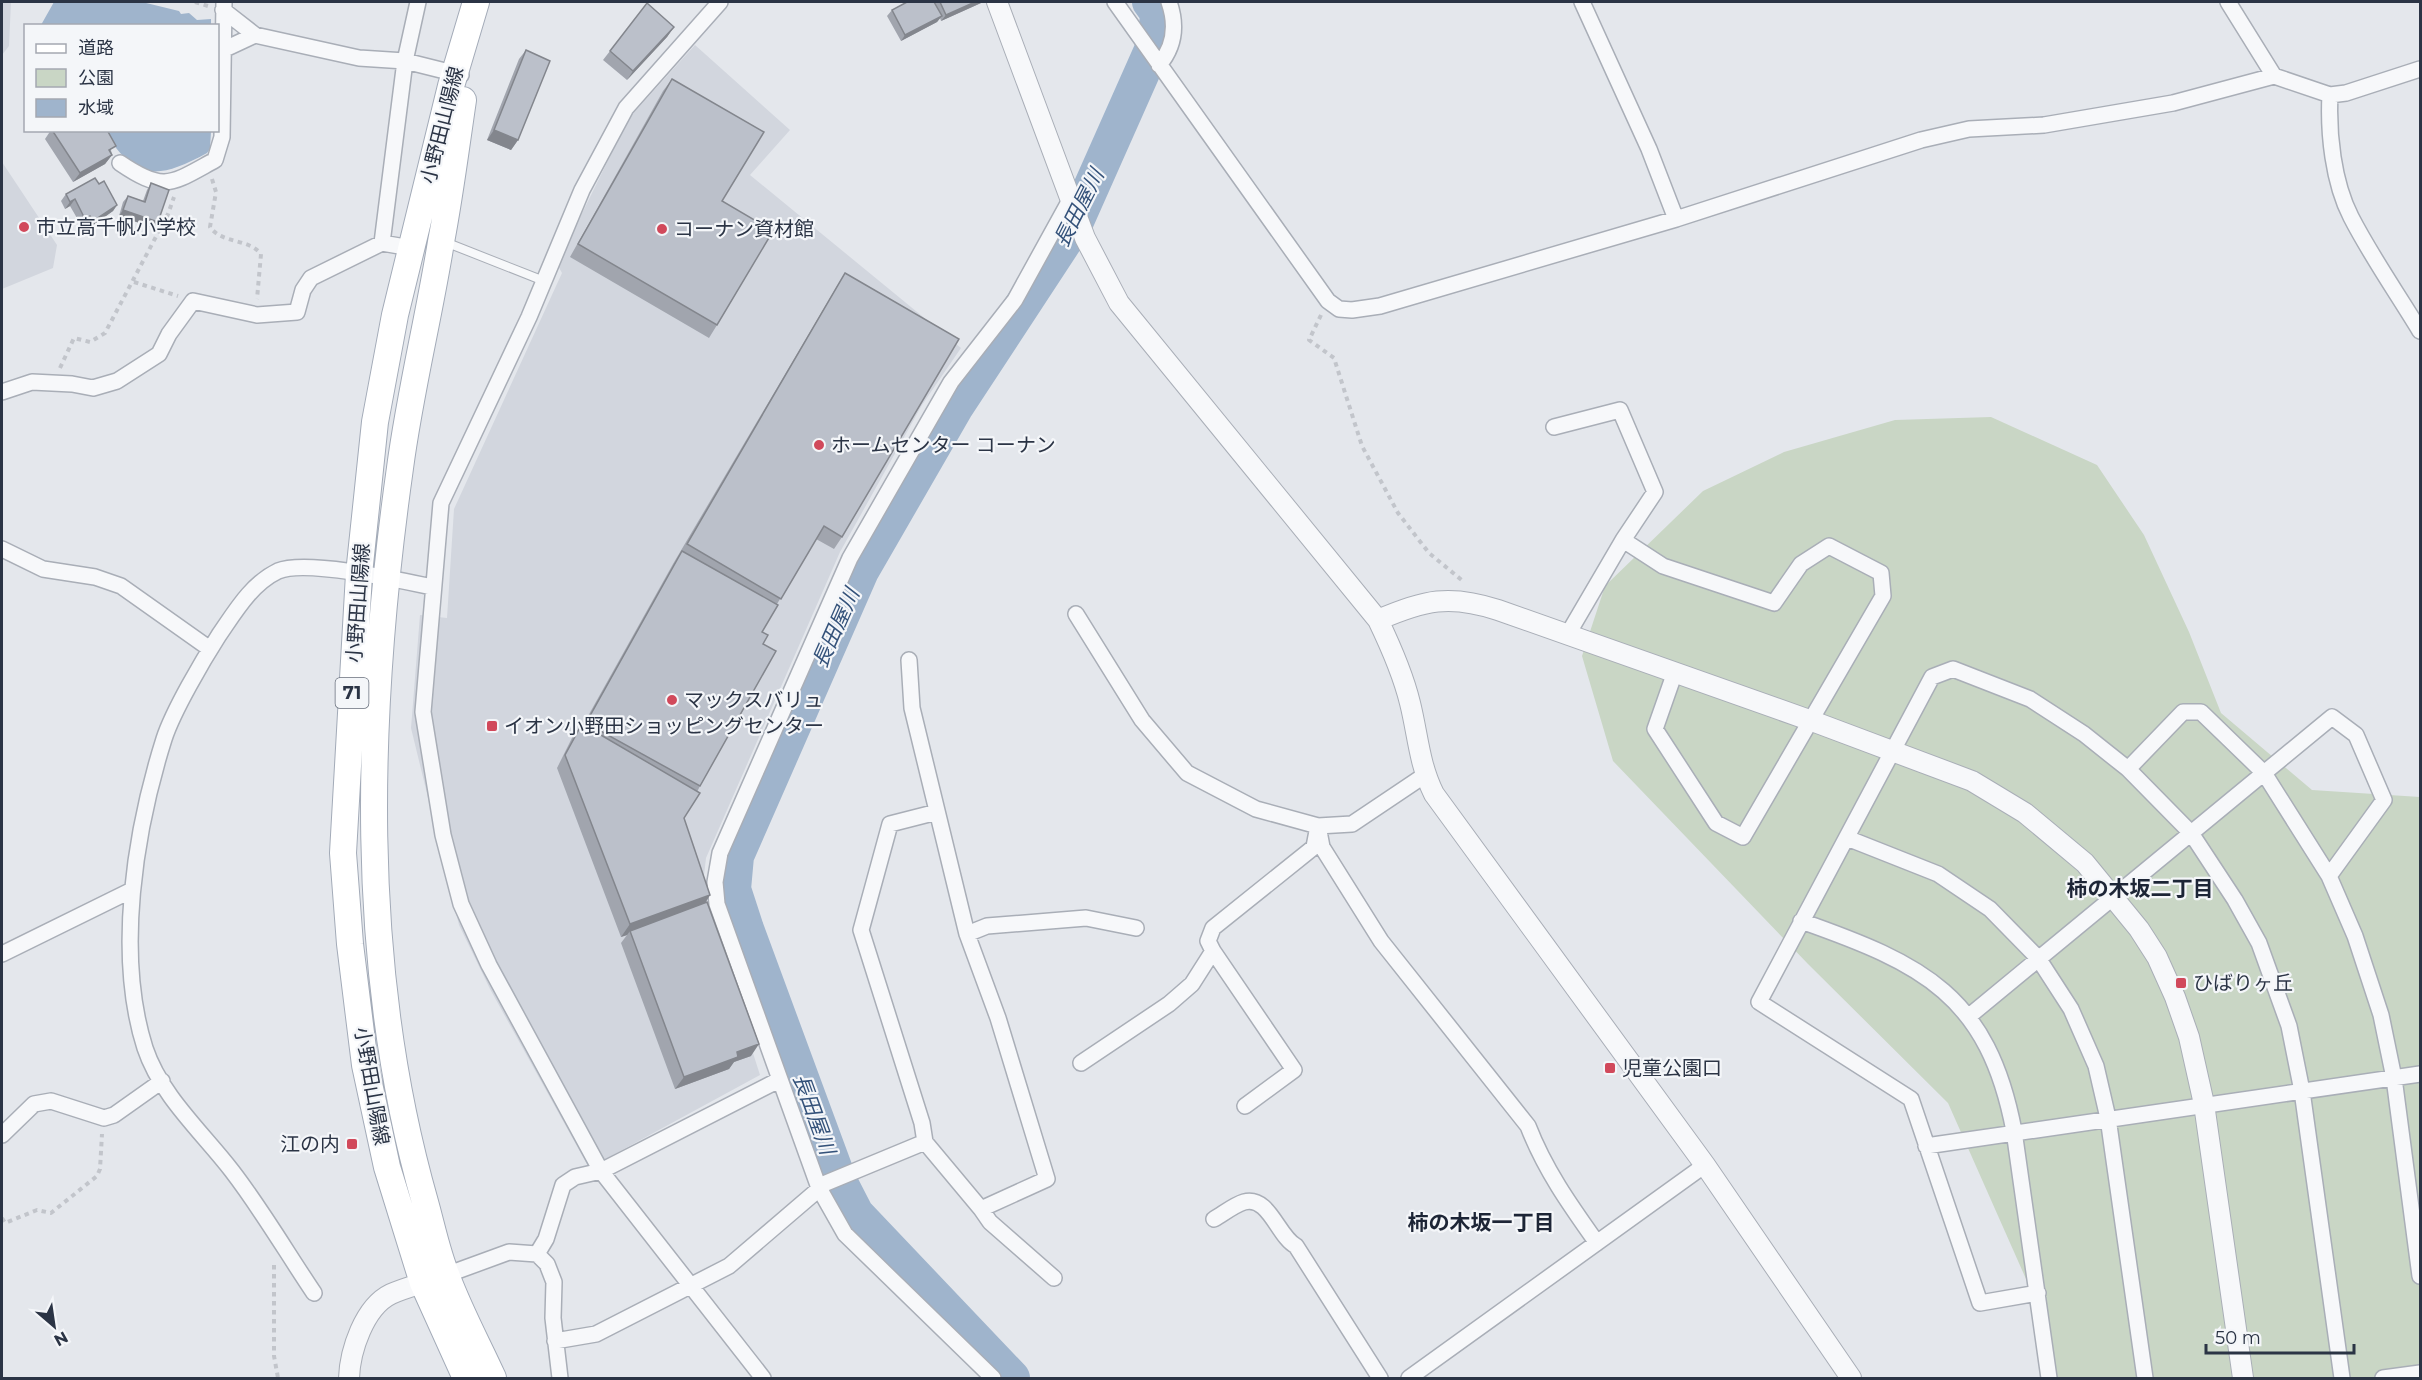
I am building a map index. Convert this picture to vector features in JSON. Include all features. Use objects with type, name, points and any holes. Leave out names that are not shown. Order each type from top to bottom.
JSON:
[{"type":"main road","name":"小野田山陽線","points":[[465,1378],[434,1279],[387,1167],[365,1065],[350,944],[343,853],[359,574],[375,422],[395,315],[411,248],[461,75],[477,2]]},
{"type":"main road","name":"小野田山陽線","points":[[461,75],[442,241],[400,464],[386,577],[374,752],[376,884],[382,972],[394,1074],[414,1165],[434,1279],[493,1378]]},
{"type":"street","points":[[382,243],[405,61],[418,2]]},
{"type":"street","points":[[720,2],[626,108],[582,190],[530,317],[441,502],[423,712],[443,835],[461,904],[505,995],[602,1171],[763,1378]]},
{"type":"street","points":[[997,2],[1085,238],[1119,303],[1378,620],[1403,675],[1425,776],[1450,817],[1705,1165],[1851,1378]]},
{"type":"street","points":[[1115,2],[1328,301],[1339,309],[1352,310],[1380,306],[1676,219],[1921,140],[1969,129],[2044,125],[2173,103],[2274,76],[2330,95],[2346,93],[2421,69]]},
{"type":"street","points":[[1158,63],[1172,45],[1175,25],[1169,2]]},
{"type":"street","points":[[1582,2],[1650,149],[1676,219]]},
{"type":"street","points":[[2228,2],[2274,76]]},
{"type":"street","points":[[224,6],[255,35],[359,58],[405,61],[461,75]]},
{"type":"street","points":[[120,163],[144,179],[158,183],[176,181],[214,160],[222,137],[224,6]]},
{"type":"street","points":[[225,49],[255,35]]},
{"type":"street","points":[[2330,95],[2329,121],[2333,158],[2349,215],[2421,331]]},
{"type":"street","points":[[993,1378],[845,1234],[822,1186],[779,1080],[717,904],[715,882],[720,853],[850,558],[951,382],[1015,300],[1070,200]]},
{"type":"street","points":[[2,392],[32,382],[93,388],[117,381],[159,354],[169,334],[193,300],[257,315],[297,312],[303,290],[311,278],[382,243],[411,248]]},
{"type":"street","points":[[1554,427],[1620,410],[1655,492],[1623,540],[1568,634]]},
{"type":"street","points":[[1623,540],[1664,566],[1774,603],[1801,564],[1829,546],[1881,573],[1883,596],[1743,837],[1716,823],[1655,729],[1675,672]]},
{"type":"street","points":[[2,549],[43,569],[95,577],[121,586],[210,649]]},
{"type":"street","points":[[314,1293],[233,1172],[179,1107],[146,1050],[138,1022],[131,956],[132,890],[149,794],[165,736],[210,649],[239,605],[259,583],[291,566],[386,577],[432,587]]},
{"type":"street","points":[[1378,620],[1414,605],[1444,599],[1469,601],[1568,634],[1972,781],[2025,813],[2085,863],[2113,895],[2157,957],[2175,997],[2188,1037],[2204,1104],[2243,1378]]},
{"type":"street","points":[[1076,614],[1142,720],[1187,773],[1256,809],[1318,826],[1352,824],[1425,776]]},
{"type":"street","points":[[909,660],[912,708],[967,934],[998,1018],[1047,1179],[981,1209]]},
{"type":"street","points":[[2038,1293],[1980,1303],[1911,1099],[1759,1002],[1932,677],[1953,669],[2030,699],[2084,734],[2128,769],[2191,833],[2220,875],[2259,944],[2289,1026],[2302,1090],[2342,1378]]},
{"type":"street","points":[[2128,769],[2183,712],[2201,712],[2264,773],[2328,876],[2355,936],[2381,1015],[2394,1078],[2421,1276]]},
{"type":"street","points":[[1968,1017],[2113,895],[2332,717],[2356,735],[2384,800],[2328,876]]},
{"type":"street","points":[[937,812],[890,825],[861,930],[922,1124],[925,1142],[990,1222],[1054,1278]]},
{"type":"street","points":[[1245,1106],[1294,1070],[1208,941],[1213,928],[1314,847],[1318,826]]},
{"type":"street","points":[[1318,826],[1322,847],[1381,941],[1528,1126],[1539,1155],[1559,1189],[1597,1243]]},
{"type":"street","points":[[1847,838],[1947,879],[1990,909],[2038,958],[2087,1041],[2108,1118],[2145,1378]]},
{"type":"street","points":[[2,954],[132,890]]},
{"type":"street","points":[[967,934],[987,926],[1086,918],[1136,928]]},
{"type":"street","points":[[1802,921],[1859,941],[1914,967],[1934,982],[1968,1017],[1993,1056],[2006,1091],[2014,1131],[2049,1378]]},
{"type":"street","points":[[1081,1063],[1184,991],[1192,984],[1213,951]]},
{"type":"street","points":[[1926,1146],[2014,1131],[2421,1074]]},
{"type":"street","points":[[537,1254],[546,1239],[563,1185],[575,1177],[602,1171],[779,1080]]},
{"type":"street","points":[[2,1135],[34,1104],[51,1101],[104,1118],[114,1115],[162,1081]]},
{"type":"street","points":[[555,1341],[596,1334],[689,1284],[729,1266],[822,1186],[925,1142]]},
{"type":"street","points":[[1409,1378],[1429,1374],[1597,1243],[1705,1165]]},
{"type":"street","points":[[1214,1219],[1244,1202],[1254,1202],[1263,1207],[1287,1242],[1296,1246],[1380,1378]]},
{"type":"street","points":[[350,1378],[354,1346],[370,1315],[388,1295],[509,1252],[537,1254],[547,1264],[554,1282],[555,1341],[560,1378]]},
{"type":"street","points":[[2383,1378],[2421,1372]]},
{"type":"lane","points":[[442,241],[544,281]]},
{"type":"path","points":[[208,164],[216,192],[210,227],[216,235],[255,247],[261,254],[257,315]]},
{"type":"path","points":[[51,383],[74,338],[90,342],[105,333],[168,214],[176,181]]},
{"type":"path","points":[[134,282],[193,300]]},
{"type":"path","points":[[1328,301],[1309,340],[1334,358],[1362,446],[1398,513],[1429,553],[1466,584],[1485,606]]},
{"type":"path","points":[[2,1218],[5,1223],[37,1210],[51,1213],[97,1176],[100,1169],[104,1118]]},
{"type":"path","points":[[273,1262],[276,1272],[274,1356],[278,1378]]},
{"type":"shaded area","points":[[2,2],[11,2],[9,46],[2,55]]},
{"type":"shaded area","name":"イオン小野田ショッピングセンター","points":[[695,45],[790,130],[750,175],[961,348],[922,405],[840,552],[706,858],[702,893],[760,1075],[589,1168],[490,989],[459,925],[411,728],[420,615],[447,618],[454,509],[562,273],[557,264],[629,118]]},
{"type":"shaded area","name":"市立高千帆小学校","points":[[2,162],[57,245],[53,268],[2,289]]},
{"type":"green space","points":[[1991,417],[2097,465],[2144,535],[2189,632],[2221,713],[2312,790],[2420,797],[2420,1378],[2040,1378],[2038,1306],[1948,1103],[1808,964],[1613,761],[1582,656],[1605,586],[1703,491],[1784,452],[1895,420]]},
{"type":"water","points":[[54,2],[142,2],[179,11],[181,14],[189,13],[197,20],[211,19],[211,24],[42,24]]},
{"type":"water","points":[[105,132],[211,132],[210,149],[207,153],[190,162],[161,171],[149,171],[137,167],[116,147]]},
{"type":"building","points":[[907,2],[934,2],[942,16],[905,35],[892,10]]},
{"type":"building","points":[[940,2],[975,2],[946,15]]},
{"type":"building","points":[[647,3],[674,27],[633,71],[610,51]]},
{"type":"building","points":[[526,50],[550,61],[518,140],[494,130]]},
{"type":"building","name":"コーナン資材館","points":[[672,79],[764,132],[722,201],[773,231],[717,325],[578,244]]},
{"type":"building","points":[[53,132],[108,132],[116,146],[109,150],[112,155],[80,173]]},
{"type":"building","points":[[95,178],[99,184],[104,181],[117,205],[93,221],[90,216],[85,219],[75,199],[70,202],[66,194]]},
{"type":"building","points":[[151,183],[169,190],[158,222],[123,210],[128,196],[145,202]]},
{"type":"building","name":"ホームセンター コーナン","points":[[845,273],[959,339],[842,537],[824,526],[781,599],[687,544]]},
{"type":"building","name":"マックスバリュ","points":[[682,551],[778,605],[762,632],[768,635],[763,644],[776,651],[700,786],[586,723]]},
{"type":"building","points":[[582,724],[700,793],[684,818],[710,895],[630,924],[565,755]]},
{"type":"building","points":[[707,902],[759,1044],[737,1052],[738,1057],[684,1077],[630,931]]},
{"type":"waterway","name":"長田屋川","points":[[1012,1378],[856,1214],[839,1181],[746,929],[733,889],[736,856],[861,571],[955,408],[1073,228],[1156,41],[1158,13],[1150,2]]},
{"type":"place","name":"市立高千帆小学校","points":[[24,227]]},
{"type":"place","name":"コーナン資材館","points":[[662,229]]},
{"type":"place","name":"ホームセンター コーナン","points":[[819,445]]},
{"type":"place","name":"マックスバリュ","points":[[672,700]]},
{"type":"place","name":"イオン小野田ショッピングセンター","points":[[492,726]]},
{"type":"place","name":"ひばりヶ丘","points":[[2181,983]]},
{"type":"place","name":"児童公園口","points":[[1610,1068]]},
{"type":"place","name":"江の内","points":[[352,1144]]},
{"type":"district","name":"柿の木坂二丁目","points":[[2140,889]]},
{"type":"district","name":"柿の木坂一丁目","points":[[1481,1223]]}]
